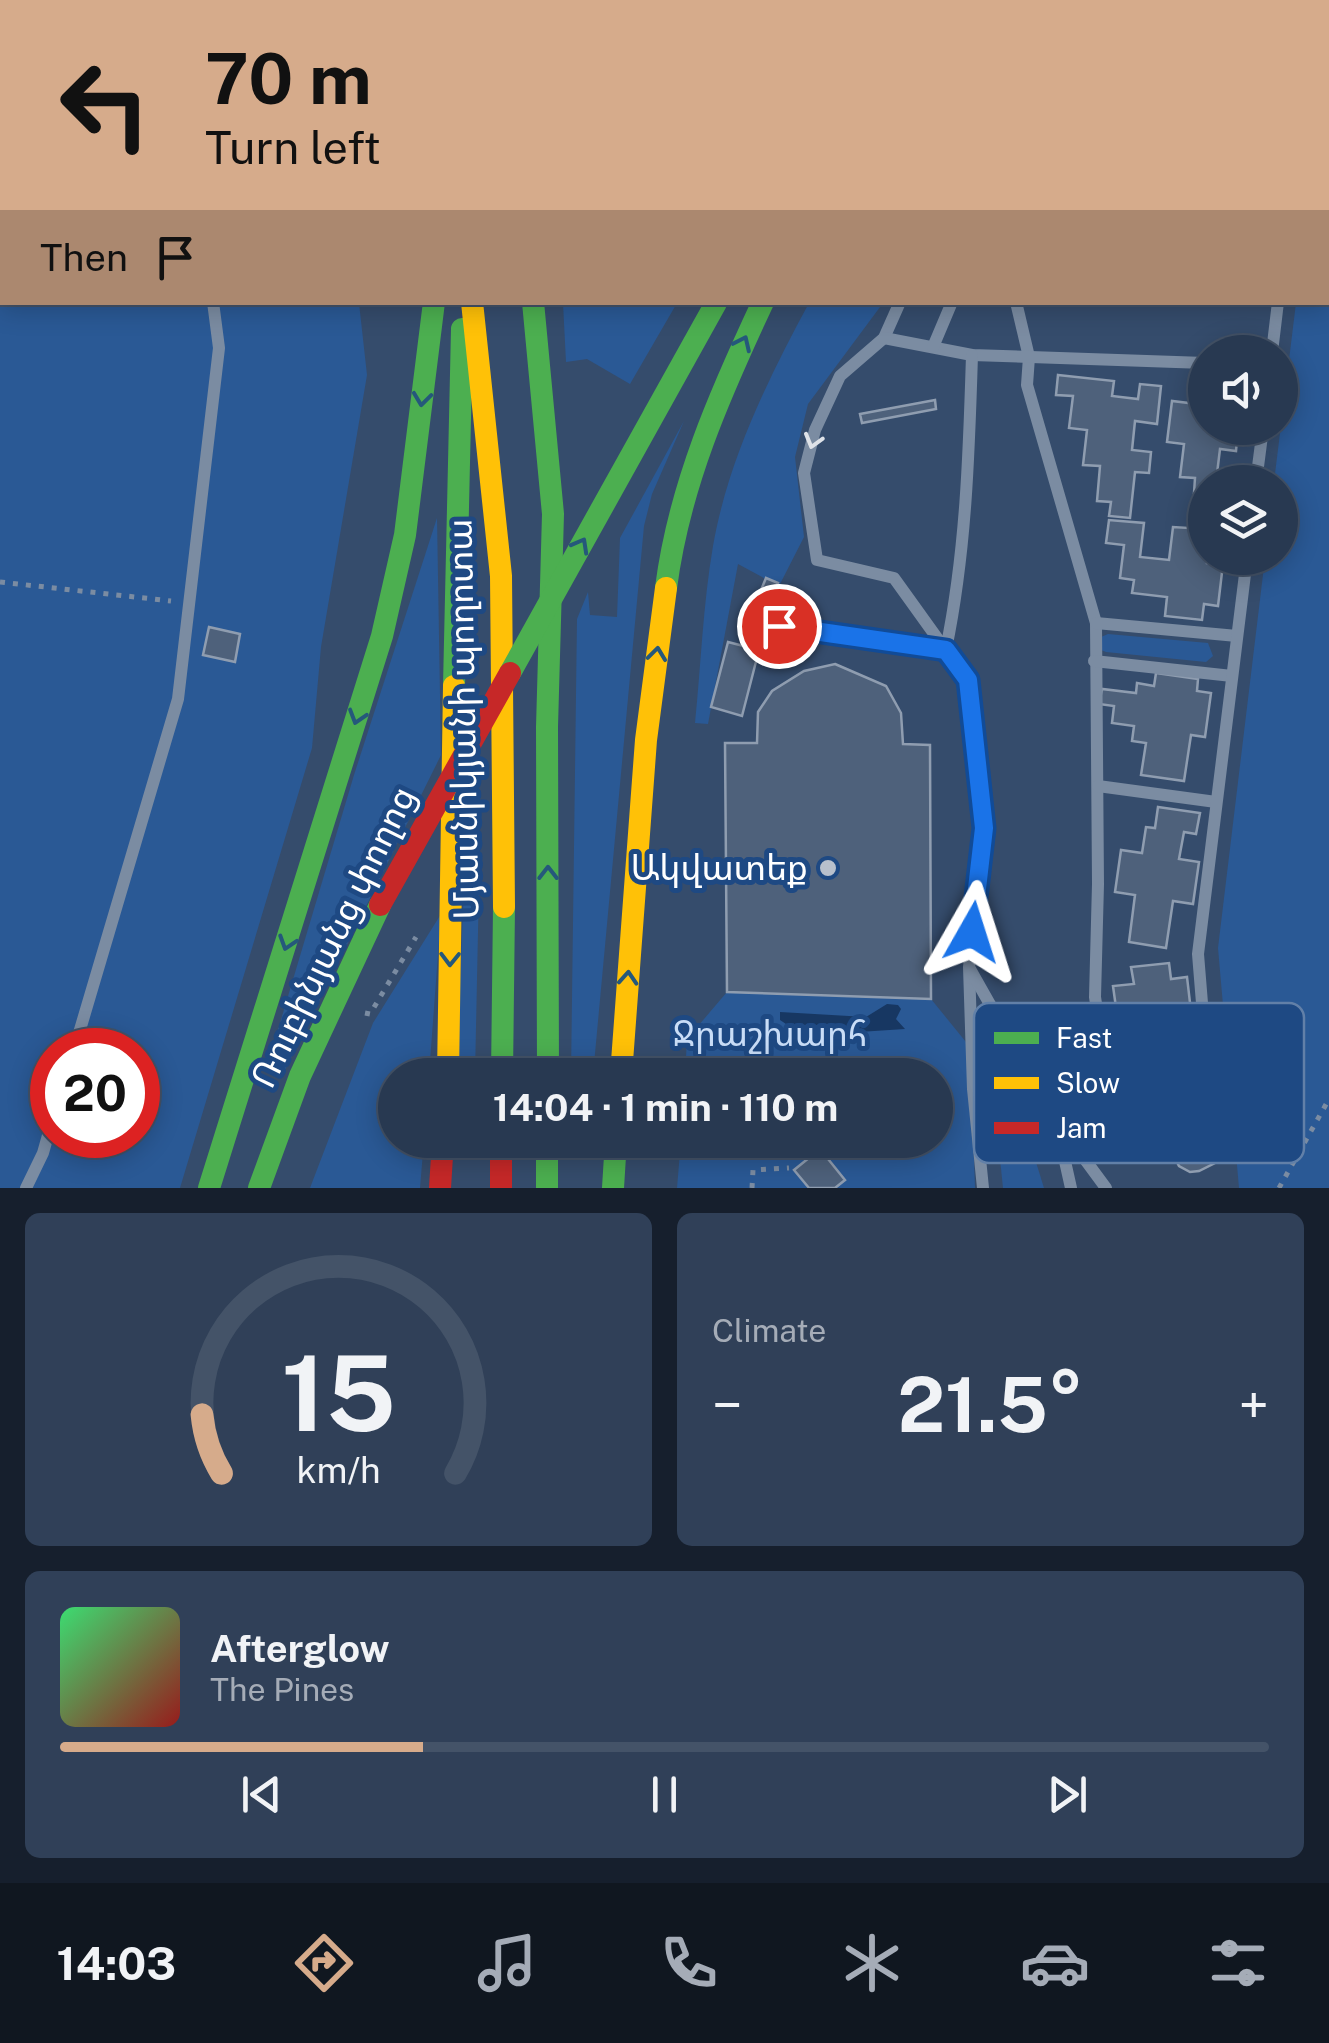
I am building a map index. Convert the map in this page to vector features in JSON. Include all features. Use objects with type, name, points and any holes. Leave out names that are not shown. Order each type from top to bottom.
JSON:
[{"type":"main road","name":"Ռուբինյանց փողոց","points":[[210,1188],[382,636],[404,534],[434,305]]},
{"type":"main road","points":[[448,1058],[458,379],[468,305]]},
{"type":"main road","name":"Մյասնիկյանի պողոտա","points":[[468,305],[501,576],[505,854],[502,1058]]},
{"type":"main road","points":[[533,305],[553,514],[546,727],[548,1058]]},
{"type":"main road","name":"Ռուբինյանց փողոց","points":[[259,1188],[300,1076],[380,904],[716,305]]},
{"type":"main road","points":[[622,1058],[646,740],[670,553],[710,414],[762,305]]},
{"type":"main road","points":[[278,1188],[300,1076]]},
{"type":"main road","points":[[440,1188],[442,1158]]},
{"type":"main road","points":[[500,1188],[501,1158]]},
{"type":"main road","points":[[547,1188],[548,1158]]},
{"type":"main road","points":[[613,1188],[615,1158]]},
{"type":"lane","points":[[81,1028],[178,700],[219,348],[213,305]]},
{"type":"lane","points":[[899,305],[884,338],[840,376],[815,430],[804,474],[818,560],[894,578],[968,680],[984,828],[968,967],[974,1100]]},
{"type":"lane","points":[[932,347],[951,305]]},
{"type":"lane","points":[[1017,305],[1029,357],[1026,385],[1096,623],[1096,1003]]},
{"type":"lane","points":[[1274,335],[1278,305]]},
{"type":"lane","points":[[884,338],[972,354],[1188,362]]},
{"type":"lane","points":[[946,650],[959,586],[967,502],[972,354]]},
{"type":"lane","points":[[1202,1003],[1198,954],[1245,575]]},
{"type":"lane","points":[[1096,623],[1237,636]]},
{"type":"lane","points":[[779,626],[946,650]]},
{"type":"lane","points":[[1094,661],[1232,676]]},
{"type":"lane","points":[[1098,786],[1216,802]]},
{"type":"lane","points":[[968,967],[989,1003]]},
{"type":"lane","points":[[26,1188],[41,1158]]},
{"type":"lane","points":[[980,1163],[983,1188]]},
{"type":"lane","points":[[1065,1163],[1071,1188]]},
{"type":"lane","points":[[1088,1163],[1106,1188]]},
{"type":"path","points":[[0,582],[189,603]]},
{"type":"path","points":[[362,1013],[370,1014],[418,935]]},
{"type":"path","points":[[1304,1145],[1329,1099]]},
{"type":"path","points":[[1279,1188],[1294,1163]]},
{"type":"path","points":[[752,1188],[753,1170],[789,1168]]},
{"type":"path","points":[[1284,1181],[1290,1188]]},
{"type":"green space","points":[[0,305],[359,305],[367,375],[321,647],[312,748],[180,1188],[0,1188]]},
{"type":"green space","points":[[563,305],[676,305],[630,384],[587,359],[566,362]]},
{"type":"green space","points":[[808,305],[882,305],[808,404],[795,457],[804,537],[779,586],[738,564],[708,724],[695,723],[707,590],[720,514],[739,451]]},
{"type":"green space","points":[[1296,305],[1329,305],[1329,1188],[1239,1188],[1237,1163],[1304,1163],[1304,1003],[1223,1003],[1218,948],[1263,575],[1298,575],[1298,465],[1276,465],[1279,445],[1298,445],[1298,335],[1292,335]]},
{"type":"green space","points":[[684,421],[652,494],[644,526],[595,1058],[571,1058],[577,619],[588,592],[590,615],[617,617],[620,538]]},
{"type":"green space","points":[[437,518],[441,755],[281,1078],[266,1070],[354,775]]},
{"type":"green space","points":[[1108,634],[1208,643],[1213,656],[1206,662],[1106,652],[1101,650],[1101,637]]},
{"type":"green space","points":[[480,836],[475,1058],[457,1058],[466,840]]},
{"type":"green space","points":[[441,914],[430,1058],[378,1058],[378,1158],[422,1158],[420,1188],[310,1188],[373,1023]]},
{"type":"green space","name":"Ջրաշխարհ","points":[[727,992],[931,999],[970,1047],[975,1188],[677,1188],[680,1158],[953,1158],[953,1058],[686,1058],[687,1039]]},
{"type":"green space","points":[[1000,1163],[1036,1163],[1044,1188],[1003,1188]]},
{"type":"shaded area","points":[[887,1004],[901,1009],[896,1019],[905,1029],[828,1034],[792,1028],[780,1020],[780,1012],[866,1017]]},
{"type":"building","points":[[1058,375],[1114,381],[1112,396],[1138,399],[1140,384],[1161,386],[1157,424],[1135,421],[1132,450],[1151,452],[1149,473],[1135,472],[1130,518],[1109,516],[1111,502],[1097,501],[1100,466],[1083,465],[1087,430],[1069,428],[1073,396],[1056,395]]},
{"type":"building","points":[[935,400],[936,409],[862,423],[860,414]]},
{"type":"building","points":[[1172,401],[1188,403],[1188,445],[1237,445],[1236,451],[1220,449],[1218,465],[1188,465],[1188,478],[1180,477],[1184,444],[1167,442]]},
{"type":"building","points":[[1109,520],[1144,523],[1140,557],[1169,560],[1173,527],[1188,528],[1188,575],[1222,575],[1218,606],[1204,604],[1202,620],[1165,616],[1167,597],[1132,593],[1134,580],[1120,578],[1124,545],[1106,543]]},
{"type":"building","points":[[766,578],[778,583],[769,604],[757,600]]},
{"type":"building","points":[[209,627],[240,634],[235,662],[203,655]]},
{"type":"building","points":[[728,642],[759,650],[742,716],[711,707]]},
{"type":"building","name":"Ակվատեք","points":[[835,664],[886,686],[901,713],[903,744],[930,745],[931,999],[727,992],[725,743],[757,743],[758,712],[772,691],[804,671]]},
{"type":"building","points":[[1156,673],[1198,679],[1197,691],[1211,693],[1205,737],[1191,735],[1184,781],[1141,775],[1146,743],[1132,741],[1134,726],[1112,723],[1114,706],[1099,704],[1102,689],[1136,693],[1137,683],[1154,686]]},
{"type":"building","points":[[1158,807],[1200,813],[1196,834],[1184,832],[1179,859],[1199,862],[1193,904],[1173,901],[1166,948],[1129,942],[1135,895],[1115,892],[1121,850],[1142,853],[1146,827],[1155,828]]},
{"type":"building","points":[[1169,963],[1171,979],[1187,977],[1190,1003],[1115,1003],[1113,986],[1134,984],[1131,967]]},
{"type":"building","points":[[809,1158],[827,1158],[845,1180],[835,1188],[809,1188],[794,1170]]},
{"type":"building","points":[[1177,1163],[1215,1163],[1190,1172]]},
{"type":"traffic: fast","points":[[209,1188],[382,636],[405,535],[434,305]]},
{"type":"traffic: fast","points":[[533,305],[553,514],[547,727],[548,1058]]},
{"type":"traffic: fast","points":[[510,673],[715,305]]},
{"type":"traffic: fast","points":[[666,588],[691,477],[762,305]]},
{"type":"traffic: fast","points":[[454,686],[462,329]]},
{"type":"traffic: fast","points":[[259,1188],[300,1076],[380,905]]},
{"type":"traffic: fast","points":[[502,1058],[504,907]]},
{"type":"traffic: fast","points":[[547,1158],[547,1188]]},
{"type":"traffic: fast","points":[[613,1188],[615,1158]]},
{"type":"traffic: slow","points":[[472,305],[501,576],[504,907]]},
{"type":"traffic: slow","points":[[622,1058],[646,740],[666,588]]},
{"type":"traffic: slow","points":[[448,1058],[454,686]]},
{"type":"traffic: jam","points":[[380,905],[510,673]]},
{"type":"traffic: jam","points":[[440,1188],[442,1158]]},
{"type":"traffic: jam","points":[[501,1158],[501,1188]]},
{"type":"place","name":"Ակվատեք","points":[[828,868]]},
{"type":"route","points":[[779,626],[946,650],[968,680],[984,828],[972,932]]}]
